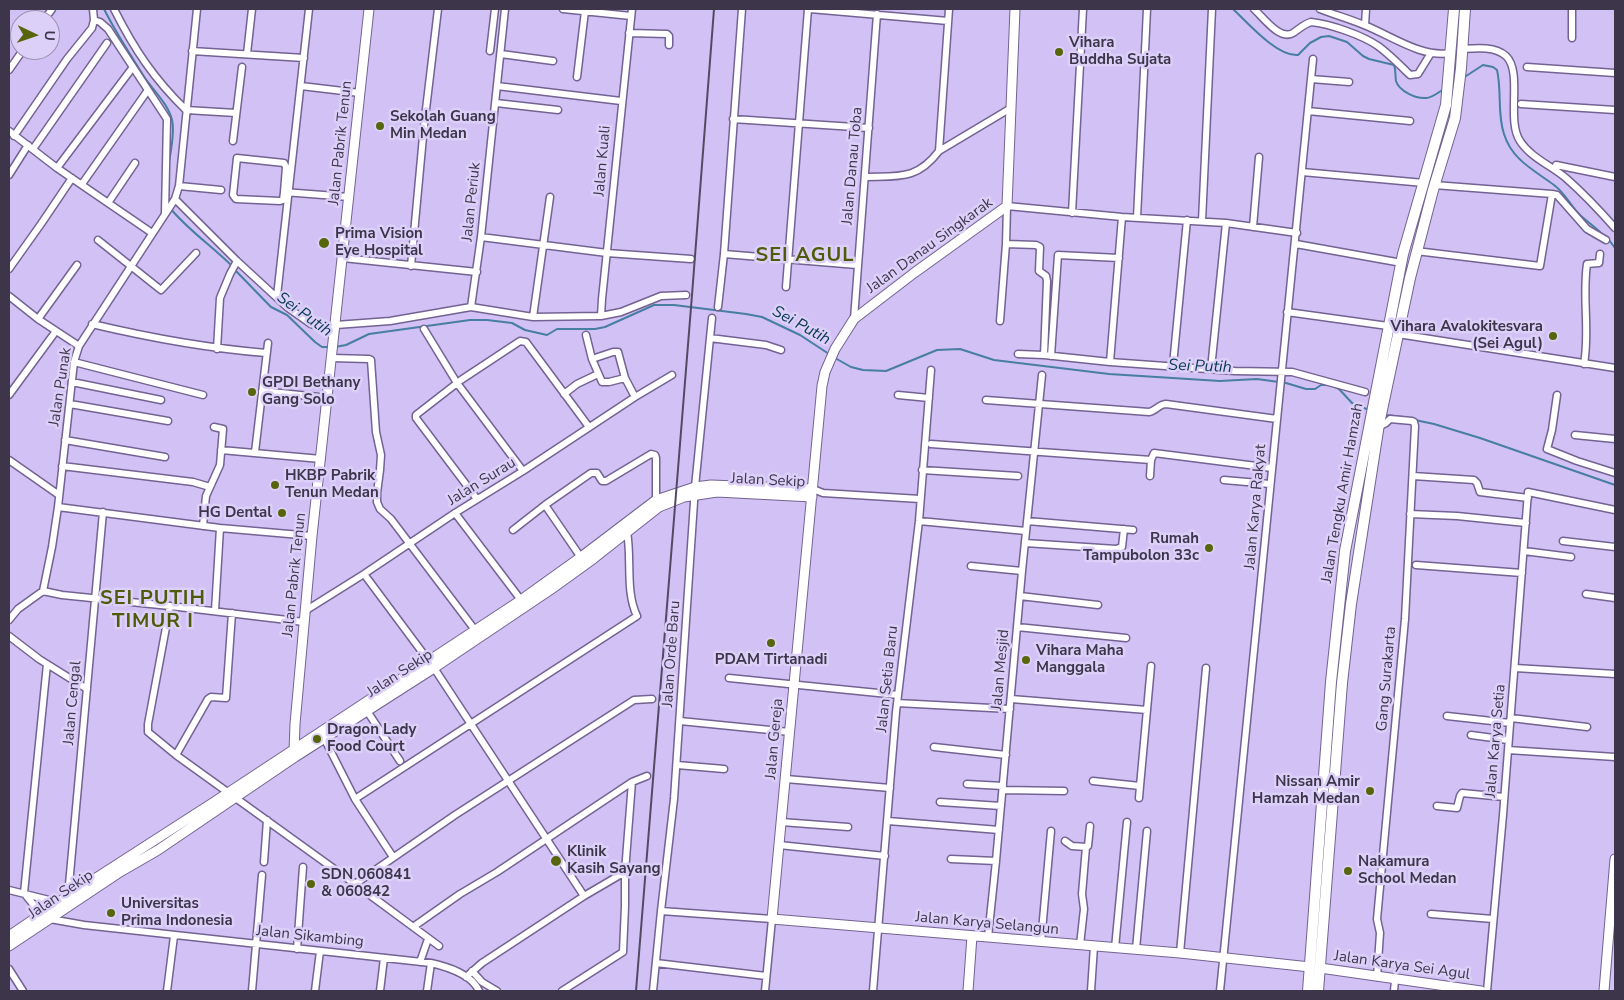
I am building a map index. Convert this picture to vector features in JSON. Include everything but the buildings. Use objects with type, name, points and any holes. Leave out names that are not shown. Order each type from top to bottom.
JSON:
[{"type":"main road","name":"Jalan Tengku Amir Hamzah","points":[[1308,991],[1315,968],[1337,757],[1342,682],[1351,604],[1380,423],[1380,398],[1388,326],[1402,259],[1455,118],[1450,72],[1454,9]]},
{"type":"main road","name":"Jalan Tengku Amir Hamzah","points":[[1453,91],[1461,68],[1465,9]]},
{"type":"main road","name":"Jalan Tengku Amir Hamzah","points":[[1380,398],[1398,334],[1429,184]]},
{"type":"main road","points":[[1402,259],[1415,254]]},
{"type":"main road","name":"Jalan Tengku Amir Hamzah","points":[[1318,991],[1315,968],[1325,756],[1345,551],[1380,423]]},
{"type":"main road","points":[[1331,682],[1342,682]]},
{"type":"main road","points":[[1325,756],[1337,757]]},
{"type":"street","points":[[93,9],[94,20],[92,28],[11,133],[57,168],[152,233]]},
{"type":"street","points":[[114,9],[138,53],[164,89],[186,110],[236,113]]},
{"type":"street","name":"Jalan Punak","points":[[43,591],[58,506],[74,362],[79,346],[92,324],[170,207],[179,186],[197,9]]},
{"type":"street","points":[[247,54],[252,9]]},
{"type":"street","points":[[277,296],[287,192],[310,9]]},
{"type":"street","name":"Jalan Pabrik Tenun","points":[[294,753],[312,536],[370,9]]},
{"type":"street","points":[[411,266],[424,126],[438,9]]},
{"type":"street","points":[[490,51],[495,9]]},
{"type":"street","name":"Jalan Periuk","points":[[471,308],[481,237],[505,9]]},
{"type":"street","points":[[563,9],[632,12]]},
{"type":"street","points":[[718,307],[724,254],[742,9]]},
{"type":"street","points":[[786,287],[798,122],[809,9],[948,21]]},
{"type":"street","points":[[939,150],[949,9]]},
{"type":"street","name":"Jalan Danau Singkarak","points":[[812,493],[822,386],[835,349],[854,319],[1007,206],[1016,9]]},
{"type":"street","points":[[1072,213],[1083,9]]},
{"type":"street","points":[[1137,218],[1148,9]]},
{"type":"street","points":[[1202,221],[1212,9]]},
{"type":"street","points":[[1254,9],[1284,35],[1292,34],[1306,23],[1311,22],[1344,31],[1368,41],[1378,46],[1413,76],[1418,74],[1431,53]]},
{"type":"street","points":[[1320,9],[1365,25],[1416,48],[1438,54],[1451,53]]},
{"type":"street","points":[[1365,25],[1366,9]]},
{"type":"street","points":[[1572,9],[1572,38]]},
{"type":"street","points":[[578,77],[585,11]]},
{"type":"street","name":"Jalan Kuali","points":[[602,316],[621,101],[632,12]]},
{"type":"street","name":"Jalan Danau Toba","points":[[854,319],[877,14]]},
{"type":"street","points":[[94,20],[100,22],[108,30],[167,118],[170,207],[277,296],[287,307],[311,324],[335,331],[471,308],[533,317],[602,316],[621,312],[661,296],[686,295]]},
{"type":"street","points":[[629,32],[667,34],[669,36],[669,45]]},
{"type":"street","points":[[9,175],[107,43]]},
{"type":"street","points":[[1462,49],[1495,50],[1505,54],[1510,60],[1514,89],[1515,127],[1520,141],[1535,157],[1566,179],[1615,228]]},
{"type":"street","points":[[192,51],[304,58]]},
{"type":"street","points":[[501,54],[553,61]]},
{"type":"street","name":"Jalan Karya Rakyat","points":[[1220,991],[1314,59]]},
{"type":"street","points":[[57,168],[133,67]]},
{"type":"street","points":[[233,141],[242,67]]},
{"type":"street","points":[[1527,67],[1615,72]]},
{"type":"street","points":[[1311,79],[1349,82]]},
{"type":"street","points":[[301,86],[360,93]]},
{"type":"street","points":[[497,86],[621,101]]},
{"type":"street","points":[[82,184],[148,90]]},
{"type":"street","points":[[496,103],[558,110]]},
{"type":"street","points":[[1521,104],[1615,110]]},
{"type":"street","points":[[866,177],[907,176],[929,163],[939,150],[1011,108]]},
{"type":"street","points":[[1308,111],[1410,121]]},
{"type":"street","points":[[733,119],[869,128]]},
{"type":"street","points":[[1253,227],[1259,157]]},
{"type":"street","points":[[237,158],[284,163],[286,166],[287,192],[284,199],[280,201],[236,199],[233,195],[237,158]]},
{"type":"street","points":[[108,203],[135,162]]},
{"type":"street","points":[[1556,165],[1615,177]]},
{"type":"street","points":[[1302,172],[1557,195],[1587,229],[1606,240]]},
{"type":"street","points":[[9,268],[72,178]]},
{"type":"street","points":[[179,186],[221,190]]},
{"type":"street","points":[[287,192],[349,197]]},
{"type":"street","points":[[1415,254],[1540,266],[1552,194]]},
{"type":"street","points":[[533,317],[550,197]]},
{"type":"street","points":[[1000,321],[1007,206],[1122,217],[1202,221],[1297,233]]},
{"type":"street","points":[[1110,362],[1122,217]]},
{"type":"street","points":[[1173,366],[1187,220]]},
{"type":"street","points":[[1210,369],[1226,224]]},
{"type":"street","points":[[481,237],[607,253],[691,259]]},
{"type":"street","points":[[98,240],[161,290],[196,252]]},
{"type":"street","points":[[1006,244],[1036,245],[1040,247],[1039,271],[1046,276],[1047,280],[1047,356]]},
{"type":"street","points":[[1296,244],[1402,259]]},
{"type":"street","points":[[724,254],[857,265]]},
{"type":"street","points":[[1584,364],[1587,345],[1587,264],[1599,263],[1600,254]]},
{"type":"street","points":[[1047,356],[1058,255],[1119,258]]},
{"type":"street","points":[[343,258],[477,272]]},
{"type":"street","points":[[217,349],[220,298],[236,263]]},
{"type":"street","points":[[38,319],[77,265]]},
{"type":"street","points":[[9,296],[38,319],[79,346]]},
{"type":"street","points":[[1287,312],[1388,326]]},
{"type":"street","name":"Jalan Orde Baru","points":[[653,991],[677,765],[695,491],[712,318]]},
{"type":"street","points":[[92,324],[148,338],[217,349],[266,353]]},
{"type":"street","points":[[424,329],[457,383],[523,471]]},
{"type":"street","points":[[9,395],[56,331]]},
{"type":"street","points":[[1398,334],[1615,368]]},
{"type":"street","points":[[586,335],[592,359],[604,383],[625,378]]},
{"type":"street","points":[[710,338],[766,345],[781,350]]},
{"type":"street","points":[[477,499],[416,418],[416,415],[457,383],[522,341],[526,342],[590,427]]},
{"type":"street","points":[[255,452],[268,342]]},
{"type":"street","points":[[592,359],[618,352],[625,378],[635,397]]},
{"type":"street","points":[[333,354],[369,359],[371,362],[376,432],[381,455],[377,502],[380,509],[391,519],[408,544],[475,630]]},
{"type":"street","points":[[1018,354],[1249,372],[1292,372],[1365,392]]},
{"type":"street","points":[[74,362],[203,395]]},
{"type":"street","name":"Jalan Setia Baru","points":[[873,991],[897,703],[919,521],[931,370]]},
{"type":"street","points":[[564,394],[577,384],[598,374]]},
{"type":"street","name":"Jalan Surau","points":[[305,611],[635,397],[672,375]]},
{"type":"street","name":"Jalan Mesjid","points":[[988,937],[1042,375]]},
{"type":"street","points":[[72,382],[161,400]]},
{"type":"street","points":[[262,391],[328,398]]},
{"type":"street","points":[[898,395],[929,398]]},
{"type":"street","points":[[1557,395],[1552,430],[1547,448],[1577,462],[1615,473]]},
{"type":"street","points":[[986,400],[1149,412],[1154,411],[1160,405],[1166,404],[1277,419]]},
{"type":"street","points":[[70,404],[168,421]]},
{"type":"street","name":"Gang Surakarta","points":[[1376,977],[1380,933],[1377,919],[1405,619],[1414,422],[1380,423]]},
{"type":"street","points":[[203,526],[206,496],[217,473],[222,450],[223,429],[214,427]]},
{"type":"street","points":[[1575,435],[1615,439]]},
{"type":"street","points":[[66,440],[165,457]]},
{"type":"street","points":[[932,444],[1153,457],[1272,468]]},
{"type":"street","points":[[222,450],[321,459]]},
{"type":"street","points":[[513,530],[545,505],[592,473],[597,474],[602,481],[606,481],[651,454],[655,455],[656,458],[657,503]]},
{"type":"street","points":[[1150,476],[1153,457]]},
{"type":"street","points":[[9,461],[59,495]]},
{"type":"street","points":[[62,466],[193,482],[210,487]]},
{"type":"street","points":[[922,470],[1018,476]]},
{"type":"street","points":[[1413,476],[1474,480],[1480,492],[1528,495],[1615,510]]},
{"type":"street","points":[[1224,480],[1270,484]]},
{"type":"street","name":"Jalan Sekip","points":[[9,936],[58,902],[152,842],[231,795],[550,590],[584,560],[657,503],[711,485],[920,499]]},
{"type":"street","name":"Jalan Gereja","points":[[765,991],[812,493]]},
{"type":"street","name":"Jalan Karya Setia","points":[[1487,991],[1511,721],[1528,495]]},
{"type":"street","name":"Jalan Sekip","points":[[294,753],[324,738],[367,712],[432,665],[475,630],[627,532],[657,503]]},
{"type":"street","points":[[545,505],[584,560]]},
{"type":"street","points":[[58,506],[203,526],[312,536]]},
{"type":"street","name":"Jalan Cengal","points":[[68,896],[103,512]]},
{"type":"street","points":[[455,513],[521,600]]},
{"type":"street","points":[[1410,514],[1457,516],[1526,523]]},
{"type":"street","points":[[919,521],[1026,531]]},
{"type":"street","points":[[1027,521],[1133,530]]},
{"type":"street","points":[[215,611],[220,528]]},
{"type":"street","points":[[1025,543],[1116,549],[1122,547],[1124,529]]},
{"type":"street","points":[[355,799],[637,616],[631,599],[630,546],[627,532]]},
{"type":"street","points":[[1563,542],[1615,547]]},
{"type":"street","points":[[1524,551],[1571,557]]},
{"type":"street","points":[[1416,565],[1522,573]]},
{"type":"street","points":[[971,566],[1022,571]]},
{"type":"street","points":[[364,574],[432,665],[584,896]]},
{"type":"street","points":[[9,620],[18,609],[43,591],[62,595],[304,622]]},
{"type":"street","points":[[1586,594],[1615,598]]},
{"type":"street","points":[[1020,596],[1098,605]]},
{"type":"street","points":[[170,606],[148,732],[176,756],[356,884],[438,946]]},
{"type":"street","points":[[176,756],[208,698],[226,698],[232,613]]},
{"type":"street","points":[[1017,627],[1126,638]]},
{"type":"street","points":[[9,636],[47,664],[87,689]]},
{"type":"street","points":[[41,914],[24,893],[47,664]]},
{"type":"street","points":[[1139,798],[1152,666]]},
{"type":"street","points":[[1180,952],[1206,668]]},
{"type":"street","points":[[1515,668],[1615,674]]},
{"type":"street","points":[[729,678],[898,695]]},
{"type":"street","points":[[1011,698],[1147,710]]},
{"type":"street","points":[[356,884],[393,857],[509,780],[634,700],[652,699]]},
{"type":"street","points":[[897,703],[1010,709]]},
{"type":"street","points":[[367,712],[400,761]]},
{"type":"street","points":[[1447,716],[1588,727]]},
{"type":"street","points":[[680,721],[790,732]]},
{"type":"street","points":[[1471,735],[1508,740]]},
{"type":"street","points":[[324,738],[355,799],[393,857]]},
{"type":"street","points":[[934,747],[1006,755]]},
{"type":"street","points":[[1508,750],[1615,757]]},
{"type":"street","points":[[677,765],[724,769]]},
{"type":"street","points":[[413,927],[460,894],[497,872],[632,782],[647,776]]},
{"type":"street","points":[[786,779],[890,788]]},
{"type":"street","points":[[1093,781],[1140,786]]},
{"type":"street","points":[[562,991],[572,988],[622,952],[625,872],[632,782]]},
{"type":"street","points":[[967,784],[1064,791]]},
{"type":"street","points":[[1437,806],[1457,808],[1462,793],[1504,797]]},
{"type":"street","name":"Jalan Sekip","points":[[9,946],[120,872],[158,850],[231,795]]},
{"type":"street","points":[[940,802],[1001,806]]},
{"type":"street","points":[[264,862],[267,820]]},
{"type":"street","points":[[888,821],[999,830]]},
{"type":"street","points":[[781,822],[848,828]]},
{"type":"street","points":[[1115,948],[1127,822]]},
{"type":"street","points":[[1080,945],[1084,909],[1082,894],[1086,847],[1090,826]]},
{"type":"street","points":[[1041,942],[1052,830]]},
{"type":"street","points":[[1136,950],[1147,831]]},
{"type":"street","points":[[1065,841],[1072,846],[1086,847]]},
{"type":"street","points":[[152,842],[158,850]]},
{"type":"street","points":[[779,845],[885,856]]},
{"type":"street","points":[[951,859],[996,861]]},
{"type":"street","points":[[1604,991],[1612,936],[1615,859]]},
{"type":"street","points":[[298,949],[303,867]]},
{"type":"street","points":[[466,977],[472,971],[584,896],[625,872]]},
{"type":"street","points":[[252,991],[262,875]]},
{"type":"street","points":[[9,890],[58,902],[68,907]]},
{"type":"street","name":"Jalan Karya Selangun","points":[[661,911],[1180,952],[1315,968]]},
{"type":"street","name":"Jalan Sikambing","points":[[41,914],[50,919],[84,925],[431,963],[450,968],[466,977],[474,982],[479,991]]},
{"type":"street","points":[[1431,914],[1493,919]]},
{"type":"street","points":[[167,991],[174,936]]},
{"type":"street","points":[[968,991],[972,936]]},
{"type":"street","points":[[420,962],[428,939]]},
{"type":"street","points":[[1091,991],[1094,946]]},
{"type":"street","points":[[314,991],[320,951]]},
{"type":"street","points":[[380,991],[384,958]]},
{"type":"street","points":[[427,991],[431,963]]},
{"type":"street","points":[[656,963],[766,976]]},
{"type":"street","name":"Jalan Karya Sei Agul","points":[[1315,968],[1481,991]]},
{"type":"street","points":[[9,969],[23,991]]},
{"type":"street","points":[[472,971],[482,982],[497,991]]},
{"type":"street","points":[[1394,991],[1395,980]]},
{"type":"waterway","name":"Sei Putih","points":[[104,9],[129,53],[170,114],[173,130],[169,162]]},
{"type":"waterway","points":[[1233,9],[1263,38],[1290,54],[1298,55],[1310,43],[1321,37],[1329,36],[1347,42],[1369,59],[1394,65],[1396,81],[1408,94],[1428,98],[1444,89]]},
{"type":"waterway","points":[[1463,78],[1483,65],[1497,70],[1502,126],[1512,151],[1525,164],[1558,188],[1579,214],[1605,237]]},
{"type":"waterway","name":"Sei Putih","points":[[170,208],[184,224],[232,266]]},
{"type":"waterway","points":[[1609,240],[1615,248]]},
{"type":"waterway","name":"Sei Putih","points":[[235,270],[271,307],[287,315],[322,347],[330,347]]},
{"type":"waterway","name":"Sei Putih","points":[[335,347],[346,345],[369,334],[470,320],[512,323],[525,330],[547,335],[557,329],[595,329],[605,327],[654,305],[674,305],[762,317],[800,335],[829,354]]},
{"type":"waterway","name":"Sei Putih","points":[[835,358],[851,367],[863,370],[886,371],[937,350],[960,349],[994,360],[1109,374],[1220,381],[1257,379],[1286,383],[1306,389],[1330,385]]},
{"type":"waterway","name":"Sei Putih","points":[[1335,387],[1352,403],[1369,410]]},
{"type":"waterway","name":"Sei Putih","points":[[1386,415],[1403,417]]},
{"type":"waterway","name":"Sei Putih","points":[[1415,420],[1480,438],[1615,485]]},
{"type":"railway","points":[[636,991],[714,9]]},
{"type":"place","name":"Vihara Buddha Sujata","points":[[1059,52]]},
{"type":"place","name":"Sekolah Guang Min Medan","points":[[380,126]]},
{"type":"place","name":"Prima Vision Eye Hospital","points":[[324,243]]},
{"type":"place","name":"Vihara Avalokitesvara (Sei Agul)","points":[[1553,336]]},
{"type":"place","name":"GPDI Bethany Gang Solo","points":[[252,392]]},
{"type":"place","name":"HKBP Pabrik Tenun Medan","points":[[275,485]]},
{"type":"place","name":"HG Dental","points":[[282,513]]},
{"type":"place","name":"Rumah Tampubolon 33c","points":[[1209,548]]},
{"type":"place","name":"PDAM Tirtanadi","points":[[771,643]]},
{"type":"place","name":"Vihara Maha Manggala","points":[[1026,660]]},
{"type":"place","name":"Dragon Lady Food Court","points":[[317,739]]},
{"type":"place","name":"Nissan Amir Hamzah Medan","points":[[1370,791]]},
{"type":"place","name":"Klinik Kasih Sayang","points":[[556,861]]},
{"type":"place","name":"Nakamura School Medan","points":[[1348,871]]},
{"type":"place","name":"SDN 060841 & 060842","points":[[311,884]]},
{"type":"place","name":"Universitas Prima Indonesia","points":[[111,913]]},
{"type":"district","name":"SEI AGUL","points":[[805,256]]},
{"type":"district","name":"SEI PUTIH TIMUR I","points":[[153,610]]}]
